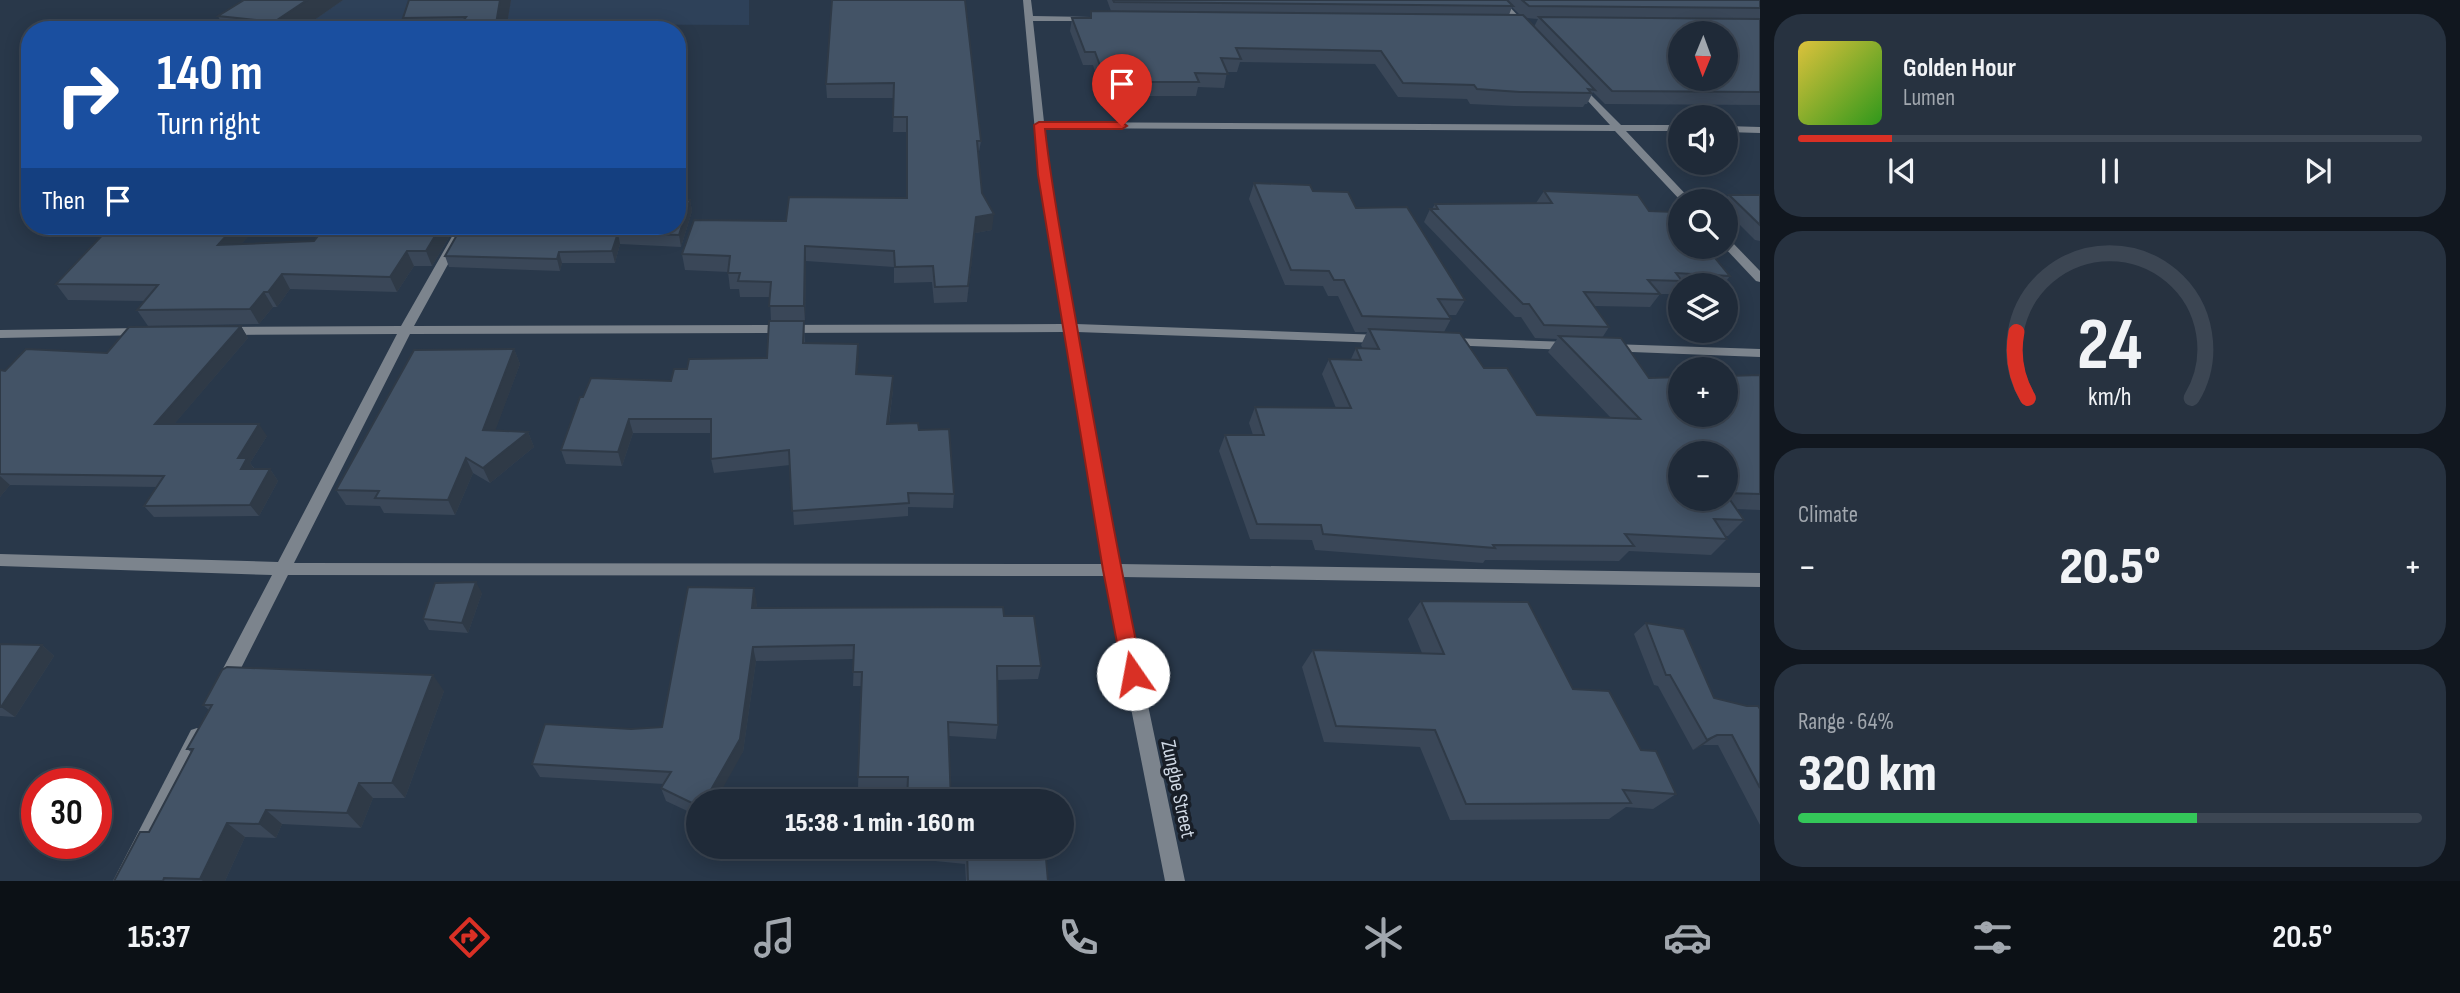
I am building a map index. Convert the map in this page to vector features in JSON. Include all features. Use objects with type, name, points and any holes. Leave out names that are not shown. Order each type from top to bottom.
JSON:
[{"type":"street","name":"Zungbe Street","points":[[1027,0],[1044,175],[1112,570],[1175,881]]},
{"type":"street","points":[[1498,0],[1538,42]]},
{"type":"street","points":[[1029,18],[1095,19]]},
{"type":"street","points":[[1507,23],[1534,23]]},
{"type":"street","points":[[1573,79],[1676,189]]},
{"type":"street","points":[[1039,125],[1668,128]]},
{"type":"street","points":[[1738,129],[1760,130]]},
{"type":"street","points":[[215,701],[406,330],[458,235]]},
{"type":"street","points":[[1738,255],[1760,278]]},
{"type":"street","points":[[210,332],[1070,328],[1401,340]]},
{"type":"street","points":[[0,334],[154,332]]},
{"type":"street","points":[[1443,342],[1760,353]]},
{"type":"street","points":[[0,560],[283,569],[1112,570],[1760,580]]},
{"type":"street","points":[[122,881],[203,725]]},
{"type":"shaded area","points":[[256,0],[749,0],[749,25],[686,25],[686,21],[232,21]]},
{"type":"building","points":[[244,0],[307,0],[276,21],[218,16]]},
{"type":"building","points":[[409,0],[500,0],[496,21],[463,21],[466,17],[403,18]]},
{"type":"building","points":[[832,0],[965,0],[981,141],[977,141],[982,193],[994,214],[976,217],[968,286],[935,287],[933,266],[895,267],[894,251],[805,246],[804,306],[769,306],[771,282],[738,281],[740,273],[728,273],[730,256],[682,254],[694,220],[786,221],[789,197],[907,198],[907,117],[893,117],[894,83],[826,84]]},
{"type":"building","points":[[1113,0],[1507,0],[1513,6],[1114,2]]},
{"type":"building","points":[[1522,0],[1760,0],[1760,8],[1529,6]]},
{"type":"building","points":[[1091,11],[1523,15],[1595,90],[1588,89],[1591,93],[1520,92],[1477,89],[1474,85],[1403,83],[1381,51],[1236,48],[1241,59],[1221,58],[1228,74],[1195,73],[1199,82],[1106,82],[1095,52],[1085,52],[1072,18],[1091,18]]},
{"type":"building","points":[[1539,17],[1760,19],[1760,92],[1612,91]]},
{"type":"building","points":[[1254,183],[1310,185],[1313,191],[1348,192],[1356,208],[1407,207],[1465,300],[1438,299],[1451,319],[1362,316],[1344,280],[1334,280],[1329,271],[1291,270]]},
{"type":"building","points":[[1544,191],[1638,195],[1649,211],[1668,212],[1668,259],[1716,259],[1728,273],[1668,273],[1668,281],[1648,280],[1660,294],[1584,292],[1609,327],[1544,325],[1529,304],[1523,304],[1430,209],[1438,209],[1435,204],[1552,203]]},
{"type":"building","points":[[1738,195],[1760,195],[1760,225],[1738,204]]},
{"type":"building","points":[[102,235],[227,235],[218,245],[314,241],[319,235],[436,235],[426,251],[407,251],[390,277],[282,274],[250,309],[137,310],[158,285],[56,284]]},
{"type":"building","points":[[457,235],[617,235],[612,251],[559,252],[557,259],[445,256]]},
{"type":"building","points":[[769,321],[804,321],[803,343],[858,344],[856,374],[893,376],[887,424],[918,423],[919,430],[949,429],[954,494],[908,493],[909,503],[792,511],[789,450],[711,459],[711,419],[629,419],[618,452],[561,450],[580,397],[583,397],[591,378],[671,381],[674,369],[687,369],[689,359],[767,358]]},
{"type":"building","points":[[241,326],[155,424],[259,424],[238,458],[247,458],[241,469],[270,469],[250,505],[144,506],[164,476],[0,474],[0,370],[5,371],[26,349],[107,353],[129,327]]},
{"type":"building","points":[[1369,329],[1460,333],[1484,368],[1507,368],[1537,415],[1640,419],[1559,336],[1621,338],[1649,378],[1668,377],[1668,427],[1738,427],[1738,376],[1760,375],[1760,494],[1738,493],[1738,441],[1668,441],[1668,511],[1738,511],[1744,520],[1714,519],[1727,539],[1625,534],[1634,546],[1493,545],[1495,548],[1323,534],[1321,525],[1257,524],[1225,435],[1264,435],[1255,407],[1351,408],[1329,359],[1361,360],[1356,348],[1379,349]]},
{"type":"building","points":[[514,349],[483,430],[528,432],[483,468],[466,458],[448,500],[375,498],[379,491],[336,490],[414,350]]},
{"type":"building","points":[[476,582],[462,623],[423,619],[435,583]]},
{"type":"building","points":[[688,587],[754,588],[752,608],[1003,607],[1004,616],[1034,616],[1041,666],[997,666],[998,725],[948,722],[951,789],[908,789],[908,777],[858,777],[862,672],[853,672],[854,645],[753,647],[740,739],[711,789],[686,789],[686,800],[661,788],[671,772],[532,764],[545,724],[631,729],[662,727]]},
{"type":"building","points":[[1421,601],[1528,602],[1573,689],[1609,691],[1641,750],[1656,751],[1676,794],[1623,790],[1631,803],[1466,804],[1435,730],[1336,726],[1313,650],[1444,654]]},
{"type":"building","points":[[1646,623],[1684,629],[1714,698],[1758,706],[1760,788],[1732,735],[1717,735],[1707,740],[1670,675],[1666,675]]},
{"type":"building","points":[[0,644],[42,645],[1,707],[0,707]]},
{"type":"building","points":[[227,667],[433,675],[392,783],[359,783],[347,813],[266,810],[259,824],[227,823],[200,879],[114,881],[140,832],[149,832],[193,749],[187,749],[212,705],[203,705],[222,670]]},
{"type":"building","points":[[967,859],[1046,859],[1048,881],[968,881]]},
{"type":"route","points":[[1122,126],[1039,125],[1044,175],[1079,382],[1133,674]]}]
